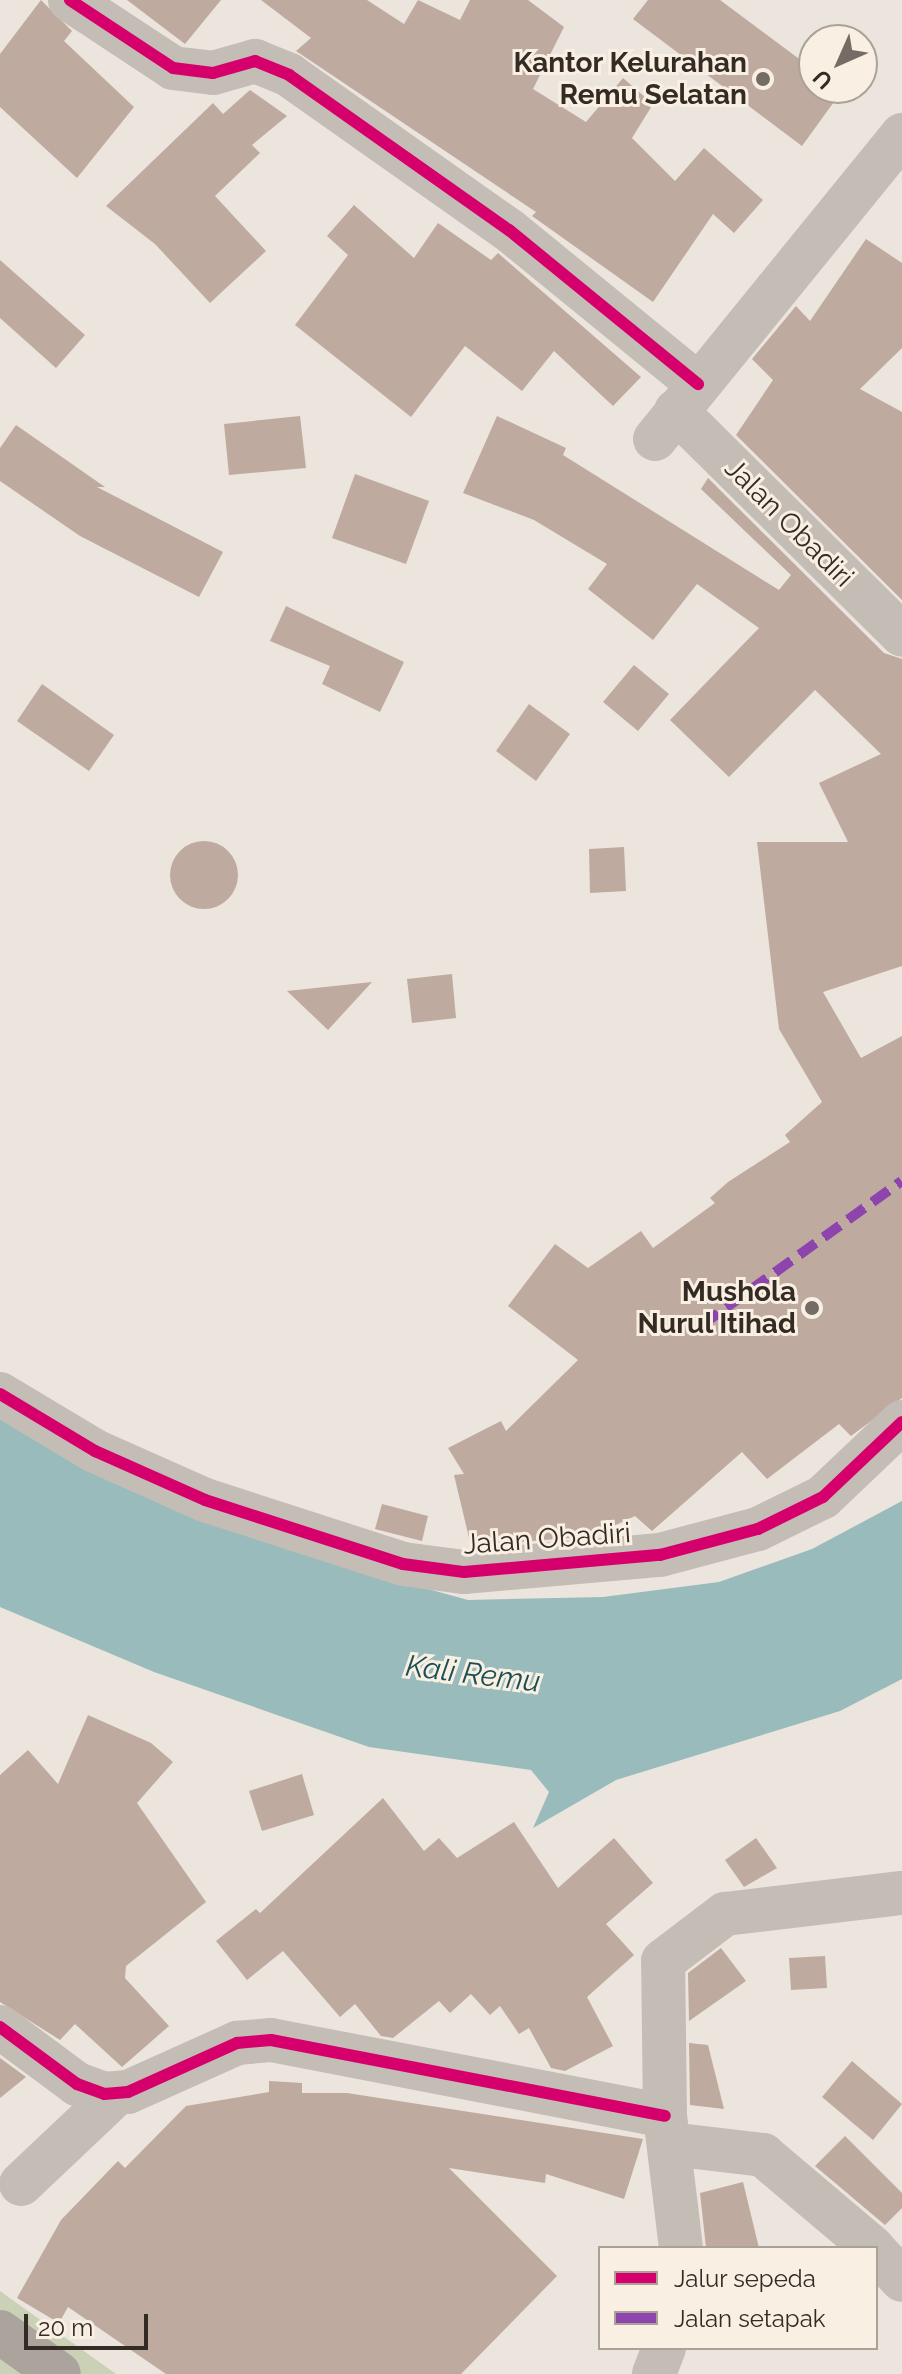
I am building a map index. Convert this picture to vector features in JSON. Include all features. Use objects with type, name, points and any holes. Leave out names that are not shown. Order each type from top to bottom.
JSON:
[{"type":"highway","points":[[0,2332],[59,2374]]},
{"type":"street","name":"Jalan Obadiri","points":[[70,0],[173,68],[213,73],[255,61],[289,75],[509,230],[676,411],[902,635]]},
{"type":"street","points":[[676,411],[902,135]]},
{"type":"street","name":"Jalan Obadiri","points":[[0,1394],[95,1451],[205,1500],[403,1564],[464,1572],[660,1555],[758,1529],[823,1497],[902,1422]]},
{"type":"street","points":[[681,2246],[667,2130],[659,1985],[674,1947],[738,1910],[902,1893]]},
{"type":"street","points":[[0,2027],[77,2084],[115,2095]]},
{"type":"street","points":[[21,2184],[115,2095],[221,2048],[271,2040],[667,2130],[763,2155],[869,2246]]},
{"type":"street","points":[[878,2254],[902,2280]]},
{"type":"street","points":[[654,2374],[663,2350]]},
{"type":"green space","points":[[0,2291],[116,2374],[0,2374]]},
{"type":"water","name":"Kali Remu","points":[[0,1415],[330,1562],[468,1600],[603,1597],[719,1582],[812,1549],[902,1501],[902,1679],[840,1711],[616,1780],[533,1828],[549,1792],[531,1770],[369,1747],[154,1672],[0,1607]]},
{"type":"building","points":[[41,0],[72,31],[64,41],[134,107],[77,178],[0,107],[0,54]]},
{"type":"building","points":[[127,0],[221,0],[185,44]]},
{"type":"building","points":[[261,0],[367,0],[404,24],[418,0],[460,20],[470,0],[528,0],[564,27],[533,89],[586,122],[623,78],[653,104],[632,138],[675,181],[704,148],[763,200],[734,233],[713,214],[653,302],[532,216],[536,212],[296,51],[311,38]]},
{"type":"building","name":"Kantor Kelurahan Remu Selatan","points":[[648,0],[720,0],[798,58],[798,104],[832,104],[802,146],[633,19]]},
{"type":"building","points":[[250,90],[287,116],[252,145],[260,153],[215,196],[266,251],[210,303],[155,244],[106,206],[213,103],[223,114]]},
{"type":"building","points":[[354,205],[414,258],[438,223],[491,260],[498,253],[641,377],[613,406],[554,351],[522,391],[465,346],[411,417],[295,325],[348,255],[327,236]]},
{"type":"building","points":[[866,239],[902,263],[902,348],[860,389],[902,412],[902,600],[736,435],[773,380],[752,359],[796,306],[810,321]]},
{"type":"building","points":[[0,260],[85,335],[56,368],[0,318]]},
{"type":"building","points":[[300,416],[306,468],[229,475],[224,424]]},
{"type":"building","points":[[497,416],[566,448],[563,455],[779,590],[791,575],[701,489],[708,478],[884,653],[902,659],[902,966],[823,992],[861,1058],[902,1036],[902,1398],[851,1436],[839,1424],[767,1479],[742,1452],[652,1531],[635,1516],[592,1536],[471,1546],[454,1475],[464,1474],[448,1448],[501,1421],[506,1431],[578,1360],[508,1306],[555,1244],[588,1268],[641,1231],[653,1248],[715,1203],[710,1198],[728,1182],[790,1142],[785,1135],[822,1102],[779,1029],[757,842],[848,842],[819,783],[881,754],[815,690],[729,777],[670,720],[759,628],[697,584],[653,640],[588,589],[607,564],[534,520],[463,493]]},
{"type":"building","points":[[16,425],[105,487],[97,487],[223,552],[199,597],[80,536],[0,481],[0,448]]},
{"type":"building","points":[[355,474],[429,501],[406,564],[332,538]]},
{"type":"building","points":[[286,606],[404,662],[380,712],[322,684],[330,666],[270,641]]},
{"type":"building","points":[[634,665],[669,694],[638,731],[603,702]]},
{"type":"building","points":[[42,684],[114,735],[89,771],[17,721]]},
{"type":"building","points":[[529,704],[570,734],[536,781],[496,751]]},
{"type":"building","points":[[204,841],[228,851],[238,875],[228,899],[204,909],[180,899],[170,875],[180,851]]},
{"type":"building","points":[[624,847],[626,891],[590,893],[589,849]]},
{"type":"building","points":[[452,974],[456,1018],[412,1023],[407,979]]},
{"type":"building","points":[[372,982],[328,1030],[287,991]]},
{"type":"building","points":[[382,1504],[428,1516],[422,1541],[375,1529]]},
{"type":"building","points":[[88,1715],[151,1743],[173,1762],[137,1803],[206,1902],[126,1966],[125,1978],[169,2026],[122,2067],[75,2024],[60,2040],[0,2002],[0,1775],[28,1750],[58,1784]]},
{"type":"building","points":[[302,1774],[314,1815],[262,1831],[249,1791]]},
{"type":"building","points":[[383,1798],[424,1851],[439,1838],[457,1858],[514,1822],[558,1888],[614,1838],[653,1883],[606,1924],[634,1955],[587,1997],[613,2046],[565,2071],[551,2068],[529,2028],[519,2034],[500,2006],[490,2015],[471,1994],[450,2013],[439,2001],[393,2038],[381,2036],[355,2004],[340,2017],[283,1951],[247,1980],[216,1941],[256,1909],[260,1913]]},
{"type":"building","points":[[756,1838],[777,1868],[744,1887],[725,1860]]},
{"type":"building","points":[[721,1948],[746,1981],[689,2021],[688,1973]]},
{"type":"building","points":[[825,1956],[827,1988],[791,1990],[789,1958]]},
{"type":"building","points":[[689,2043],[708,2045],[724,2109],[690,2105]]},
{"type":"building","points":[[0,2058],[26,2077],[0,2098]]},
{"type":"building","points":[[852,2061],[902,2104],[873,2140],[822,2097]]},
{"type":"building","points":[[269,2081],[302,2083],[302,2093],[347,2093],[643,2139],[624,2199],[546,2174],[545,2183],[449,2168],[557,2276],[461,2374],[166,2374],[68,2307],[59,2323],[17,2298],[61,2220],[118,2161],[125,2168],[186,2106],[269,2092]]},
{"type":"building","points":[[845,2136],[902,2193],[902,2208],[885,2225],[815,2166]]},
{"type":"building","points":[[743,2182],[759,2246],[706,2246],[700,2193]]},
{"type":"marked path","points":[[702,1325],[902,1181]]},
{"type":"cycle path","points":[[70,0],[173,68],[213,73],[255,61],[289,75],[509,230],[698,384]]},
{"type":"cycle path","points":[[0,1394],[95,1451],[205,1500],[403,1564],[464,1572],[660,1555],[758,1529],[823,1497],[902,1422]]},
{"type":"cycle path","points":[[0,2027],[77,2084],[104,2094],[128,2092],[237,2043],[271,2040],[665,2116]]},
{"type":"place","name":"Kantor Kelurahan Remu Selatan","points":[[763,79]]},
{"type":"place","name":"Mushola Nurul Itihad","points":[[812,1308]]}]
